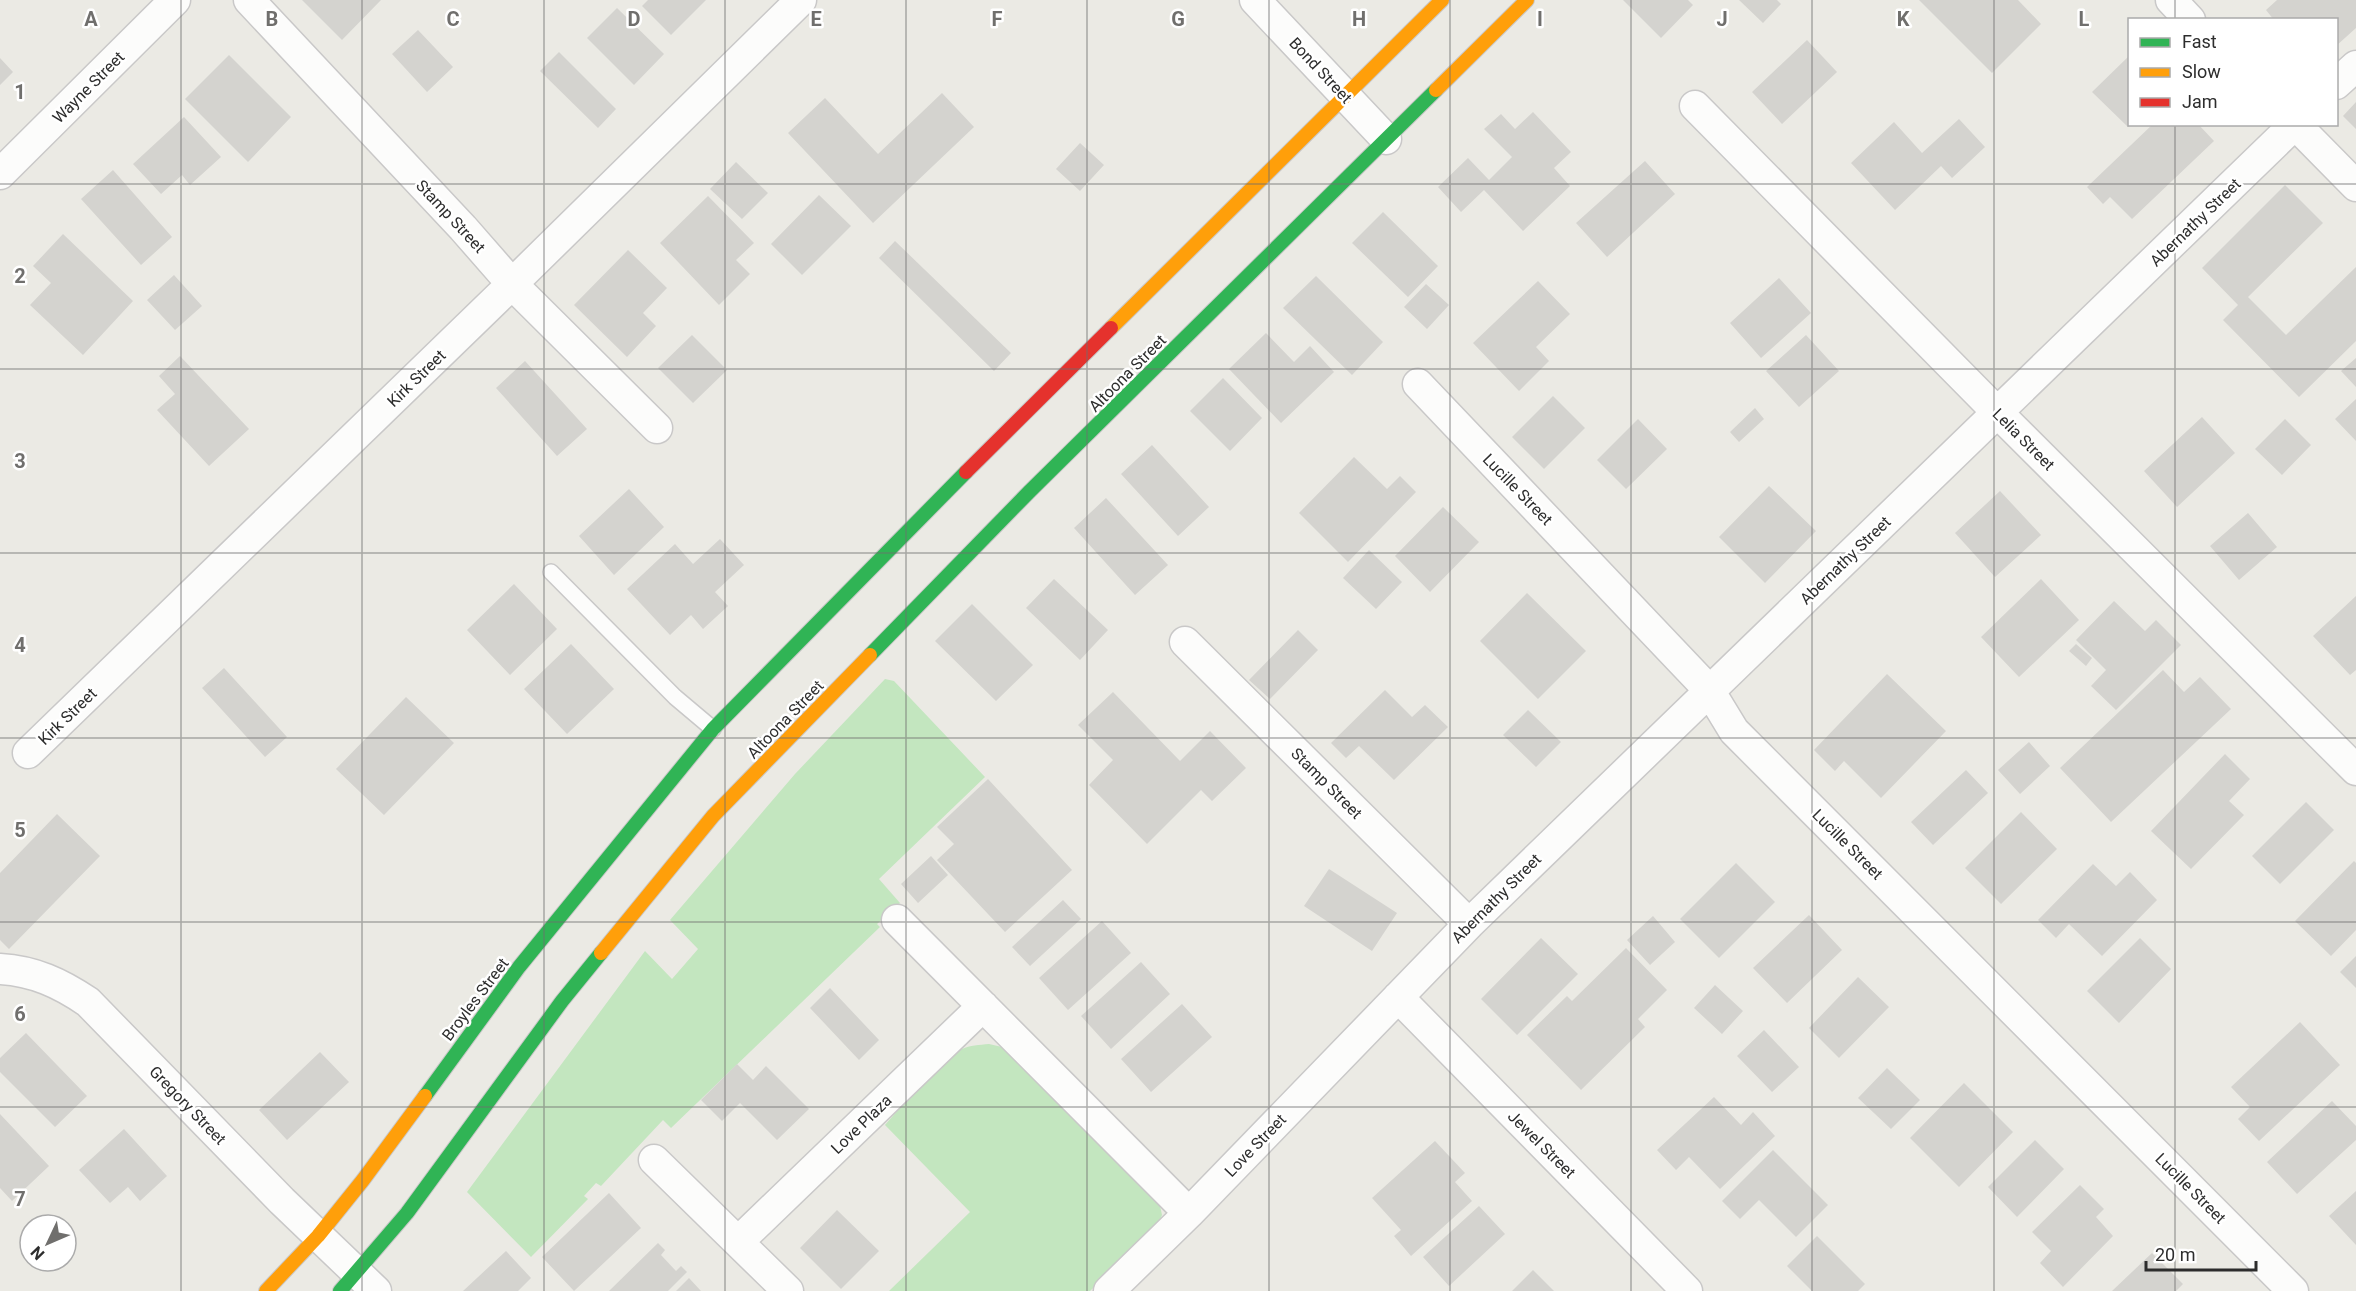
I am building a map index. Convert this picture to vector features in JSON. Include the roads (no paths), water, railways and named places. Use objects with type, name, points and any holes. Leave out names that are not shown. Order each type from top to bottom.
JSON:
[{"type":"main road","points":[[713,729],[988,450],[1442,0]]},
{"type":"main road","name":"Altoona Street","points":[[358,1285],[407,1213],[562,1001],[713,816],[1029,492],[1527,0]]},
{"type":"main road","name":"Broyles Street","points":[[266,1291],[318,1236],[363,1180],[519,967],[713,729]]},
{"type":"street","name":"Wayne Street","points":[[0,174],[175,0]]},
{"type":"street","name":"Stamp Street","points":[[249,0],[463,228],[512,284],[657,428]]},
{"type":"street","name":"Kirk Street","points":[[28,753],[801,0]]},
{"type":"street","name":"Bond Street","points":[[1255,0],[1386,139]]},
{"type":"street","points":[[2171,0],[2188,18]]},
{"type":"street","points":[[2338,83],[2356,66]]},
{"type":"street","name":"Lelia Street","points":[[1695,106],[1998,413],[2356,770]]},
{"type":"street","name":"Abernathy Street","points":[[1398,997],[1469,924],[1709,690],[2293,126]]},
{"type":"street","points":[[2297,126],[2356,186]]},
{"type":"street","name":"Lucille Street","points":[[1418,384],[1709,690],[1734,730],[2294,1291]]},
{"type":"street","name":"Stamp Street","points":[[1185,642],[1469,924]]},
{"type":"street","points":[[897,920],[1190,1213]]},
{"type":"street","name":"Gregory Street","points":[[0,969],[39,975],[63,985],[88,1002],[318,1236],[358,1285]]},
{"type":"street","name":"Love Street","points":[[1109,1291],[1190,1213],[1398,997]]},
{"type":"street","name":"Jewel Street","points":[[1398,997],[1687,1291]]},
{"type":"street","name":"Love Plaza","points":[[739,1241],[983,1006]]},
{"type":"street","points":[[654,1160],[788,1291]]},
{"type":"lane","points":[[551,572],[675,698],[713,729]]}]
